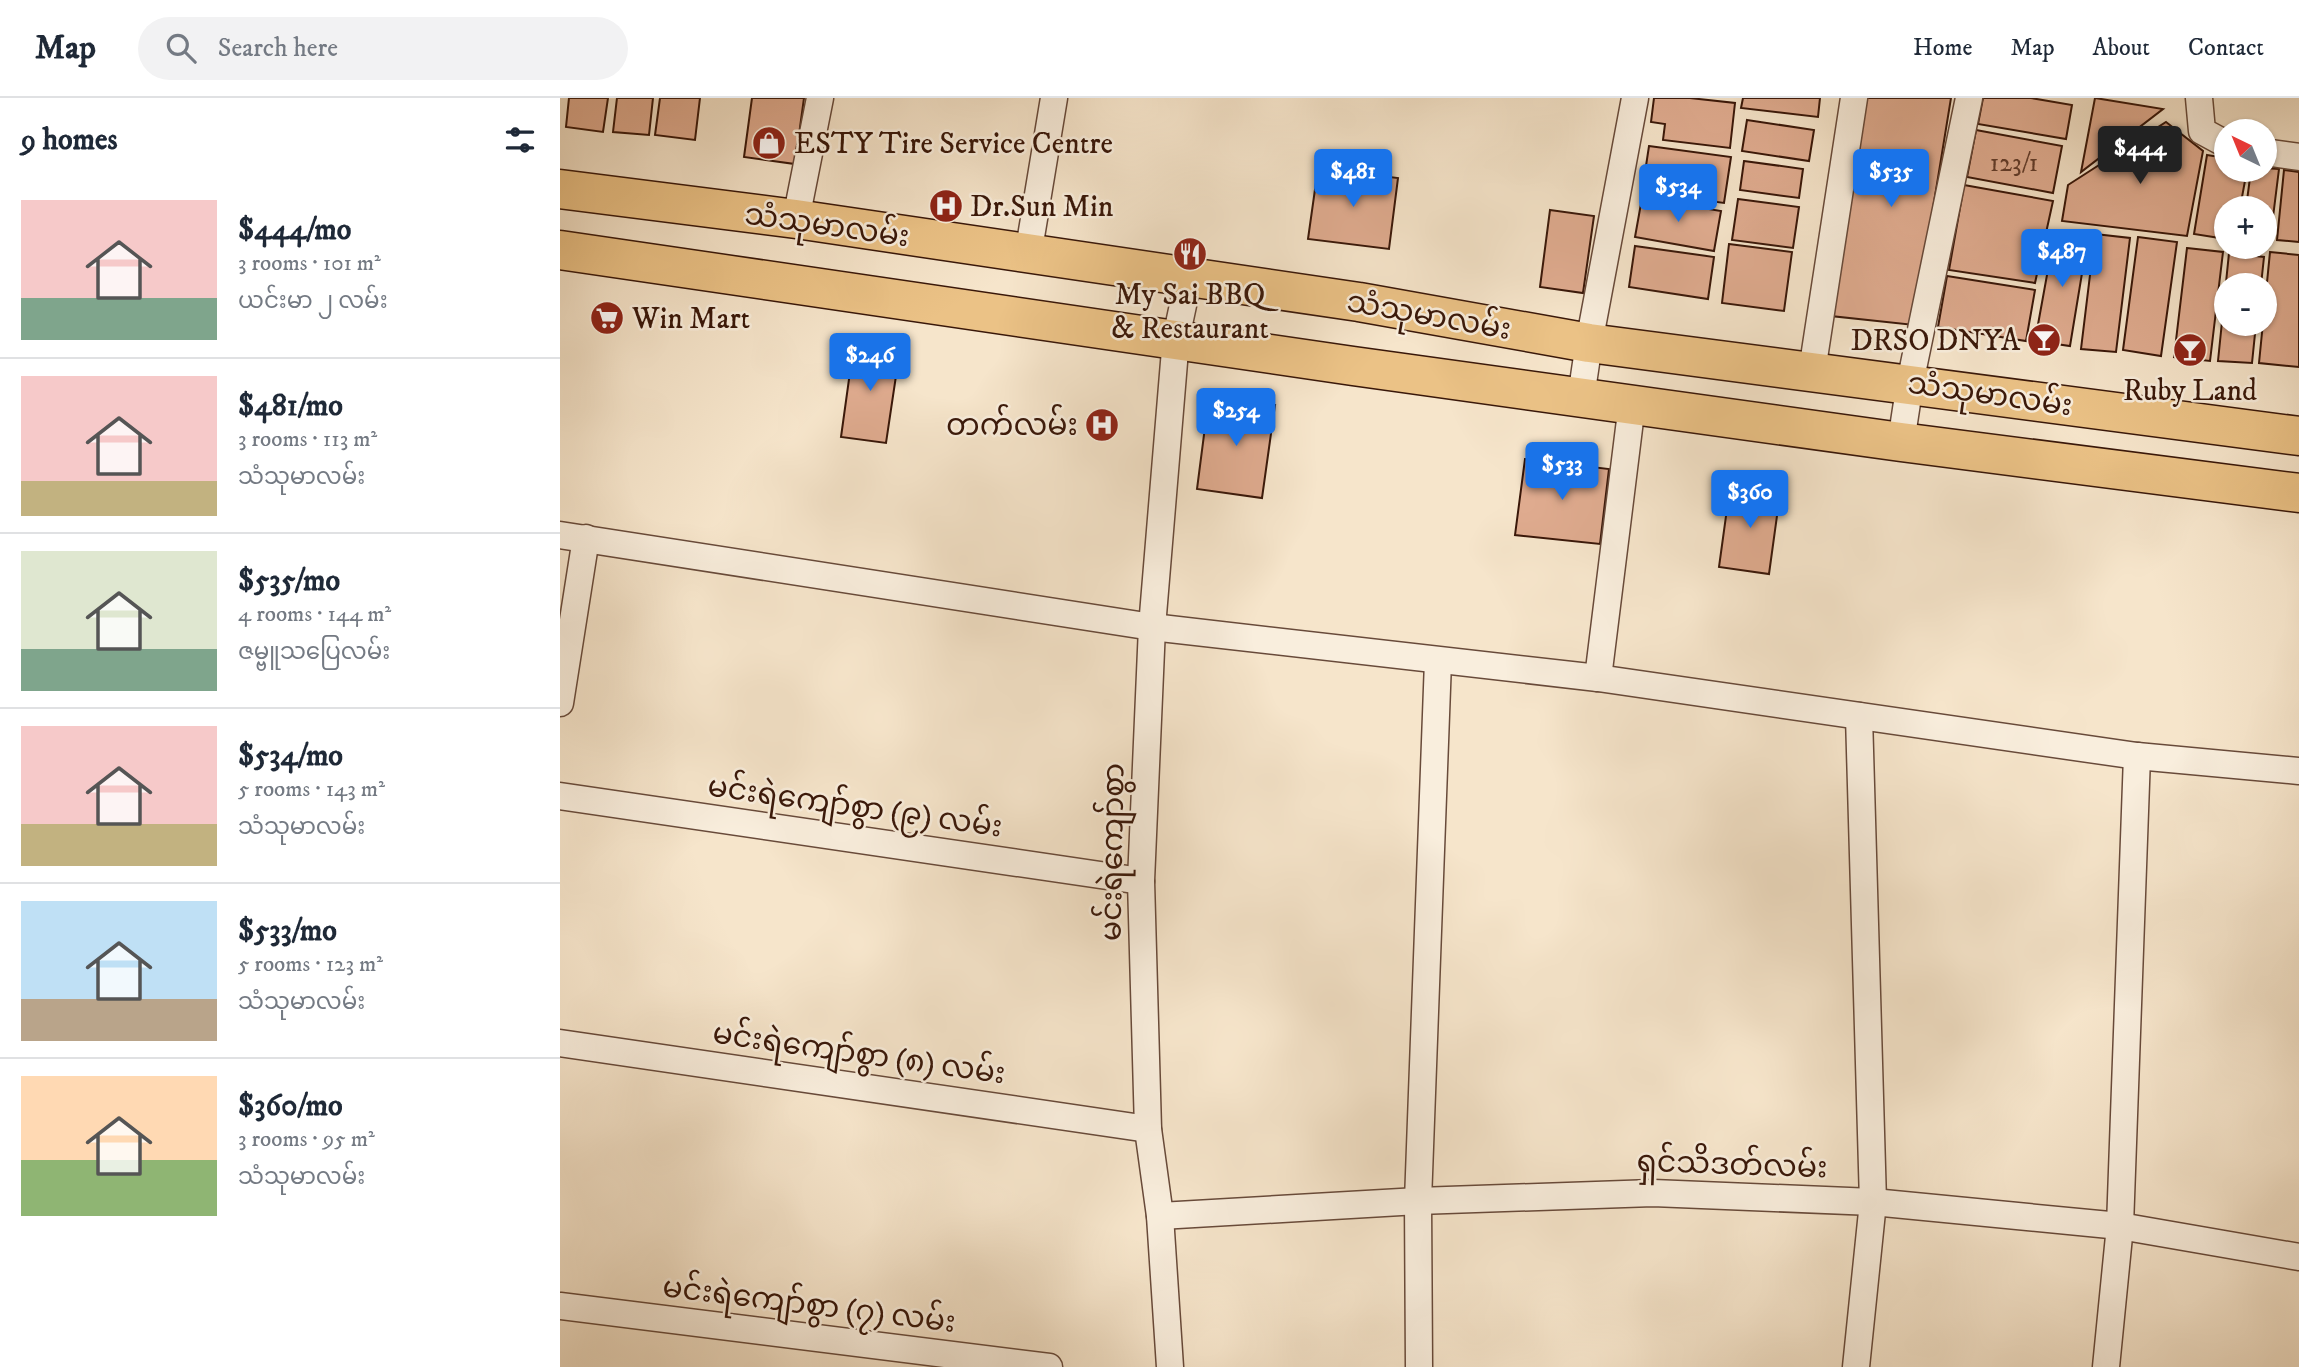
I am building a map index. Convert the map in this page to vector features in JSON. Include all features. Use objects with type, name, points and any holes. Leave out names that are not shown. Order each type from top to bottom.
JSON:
[{"type":"main road","name":"သံသုမာလမ်း","points":[[560,189],[796,219],[1359,302],[1589,343],[2299,436]]},
{"type":"main road","name":"သံသုမာလမ်း","points":[[560,250],[1353,366],[1901,442],[2299,493]]},
{"type":"street","points":[[796,219],[820,98]]},
{"type":"street","points":[[1028,255],[1054,98]]},
{"type":"street","points":[[1581,397],[1635,98]]},
{"type":"street","points":[[1812,371],[1854,98]]},
{"type":"street","points":[[1901,442],[1910,383],[1969,98]]},
{"type":"street","points":[[2199,98],[2202,131],[2214,138]]},
{"type":"street","points":[[2277,154],[2299,157]]},
{"type":"street","name":"မင်းရဲကျော်စွာ","points":[[1170,1367],[1160,1216],[1148,1129],[1141,881],[1152,627],[1176,338],[1189,277]]},
{"type":"street","points":[[1598,678],[1632,404]]},
{"type":"street","points":[[560,703],[573,537],[1152,627],[1598,678],[2137,756],[2299,771]]},
{"type":"street","points":[[1419,1367],[1418,1201],[1438,661]]},
{"type":"street","points":[[1856,1367],[1873,1202],[1859,716]]},
{"type":"street","points":[[2106,1367],[2120,1226],[2137,756]]},
{"type":"street","name":"မင်းရဲကျော်စွာ (၉) လမ်း","points":[[560,796],[1141,881]]},
{"type":"street","name":"မင်းရဲကျော်စွာ (၈) လမ်း","points":[[560,1043],[1148,1129]]},
{"type":"street","name":"ရှင်သိဒတ်လမ်း","points":[[1160,1216],[1418,1201],[1653,1193],[1873,1202],[2120,1226],[2299,1257]]},
{"type":"street","name":"မင်းရဲကျော်စွာ (၇) လမ်း","points":[[560,1306],[1049,1367]]},
{"type":"building","points":[[569,98],[608,98],[603,132],[566,127]]},
{"type":"building","points":[[617,98],[653,98],[649,135],[613,132]]},
{"type":"building","points":[[660,98],[700,98],[695,140],[655,135]]},
{"type":"building","points":[[752,98],[804,98],[795,164],[744,157]]},
{"type":"building","points":[[1654,98],[1690,98],[1735,103],[1730,148],[1663,140],[1665,124],[1651,122]]},
{"type":"building","points":[[1743,98],[1820,98],[1818,117],[1741,108]]},
{"type":"building","points":[[1867,98],[1951,98],[1914,325],[1831,316]]},
{"type":"building","points":[[1983,98],[2031,98],[2072,105],[2066,139],[1978,124]]},
{"type":"building","points":[[2095,98],[2163,109],[2081,172]]},
{"type":"building","points":[[1747,120],[1814,130],[1809,161],[1742,151]]},
{"type":"building","points":[[2166,122],[2203,151],[2187,236],[2062,221],[2068,185]]},
{"type":"building","points":[[1976,130],[2062,146],[2053,193],[1967,177]]},
{"type":"building","points":[[1649,146],[1731,157],[1724,203],[1642,192]]},
{"type":"building","points":[[2207,155],[2214,156],[2214,182],[2245,182],[2242,196],[2214,196],[2214,237],[2194,234]]},
{"type":"building","points":[[1744,161],[1803,169],[1799,198],[1740,190]]},
{"type":"building","points":[[1318,168],[1398,178],[1389,249],[1308,239]]},
{"type":"building","points":[[2279,169],[2276,196],[2248,196],[2249,182],[2277,182]]},
{"type":"building","points":[[2284,170],[2299,172],[2299,242],[2277,240]]},
{"type":"building","points":[[1964,185],[2053,201],[2035,283],[1949,270]]},
{"type":"building","points":[[1642,198],[1721,211],[1714,251],[1635,237]]},
{"type":"building","points":[[1738,199],[1799,207],[1793,248],[1732,240]]},
{"type":"building","points":[[1550,210],[1594,216],[1583,293],[1540,287]]},
{"type":"building","points":[[2055,231],[2088,237],[2070,346],[2035,341]]},
{"type":"building","points":[[2095,234],[2130,238],[2116,352],[2081,349]]},
{"type":"building","points":[[2138,237],[2177,242],[2161,356],[2123,350]]},
{"type":"building","points":[[1729,244],[1792,252],[1784,311],[1722,303]]},
{"type":"building","points":[[1635,246],[1714,257],[1708,299],[1629,287]]},
{"type":"building","points":[[2187,248],[2214,251],[2214,259],[2222,259],[2220,273],[2214,273],[2214,327],[2210,361],[2174,357]]},
{"type":"building","points":[[2277,253],[2299,255],[2299,367],[2259,363],[2262,336],[2277,336],[2277,273],[2268,273],[2269,259],[2277,259]]},
{"type":"building","points":[[2228,259],[2264,259],[2262,273],[2227,273]]},
{"type":"building","points":[[1947,276],[2035,290],[2026,341],[1938,327]]},
{"type":"building","points":[[2221,336],[2255,336],[2252,363],[2218,361]]},
{"type":"building","points":[[854,343],[900,349],[886,443],[841,437]]},
{"type":"building","points":[[1209,396],[1234,404],[1275,405],[1262,498],[1197,489]]},
{"type":"building","points":[[1525,459],[1609,469],[1600,544],[1515,535]]},
{"type":"building","points":[[1730,487],[1780,494],[1769,574],[1719,567]]},
{"type":"place","name":"ESTY Tire Service Centre","points":[[769,143]]},
{"type":"place","name":"Dr.Sun Min","points":[[946,206]]},
{"type":"place","name":"My Sai BBQ & Restaurant","points":[[1190,254]]},
{"type":"place","name":"Win Mart","points":[[607,318]]},
{"type":"place","name":"DRSO DNYA","points":[[2044,340]]},
{"type":"place","name":"Ruby Land","points":[[2190,350]]},
{"type":"place","name":"တက်လမ်း","points":[[1102,425]]}]
